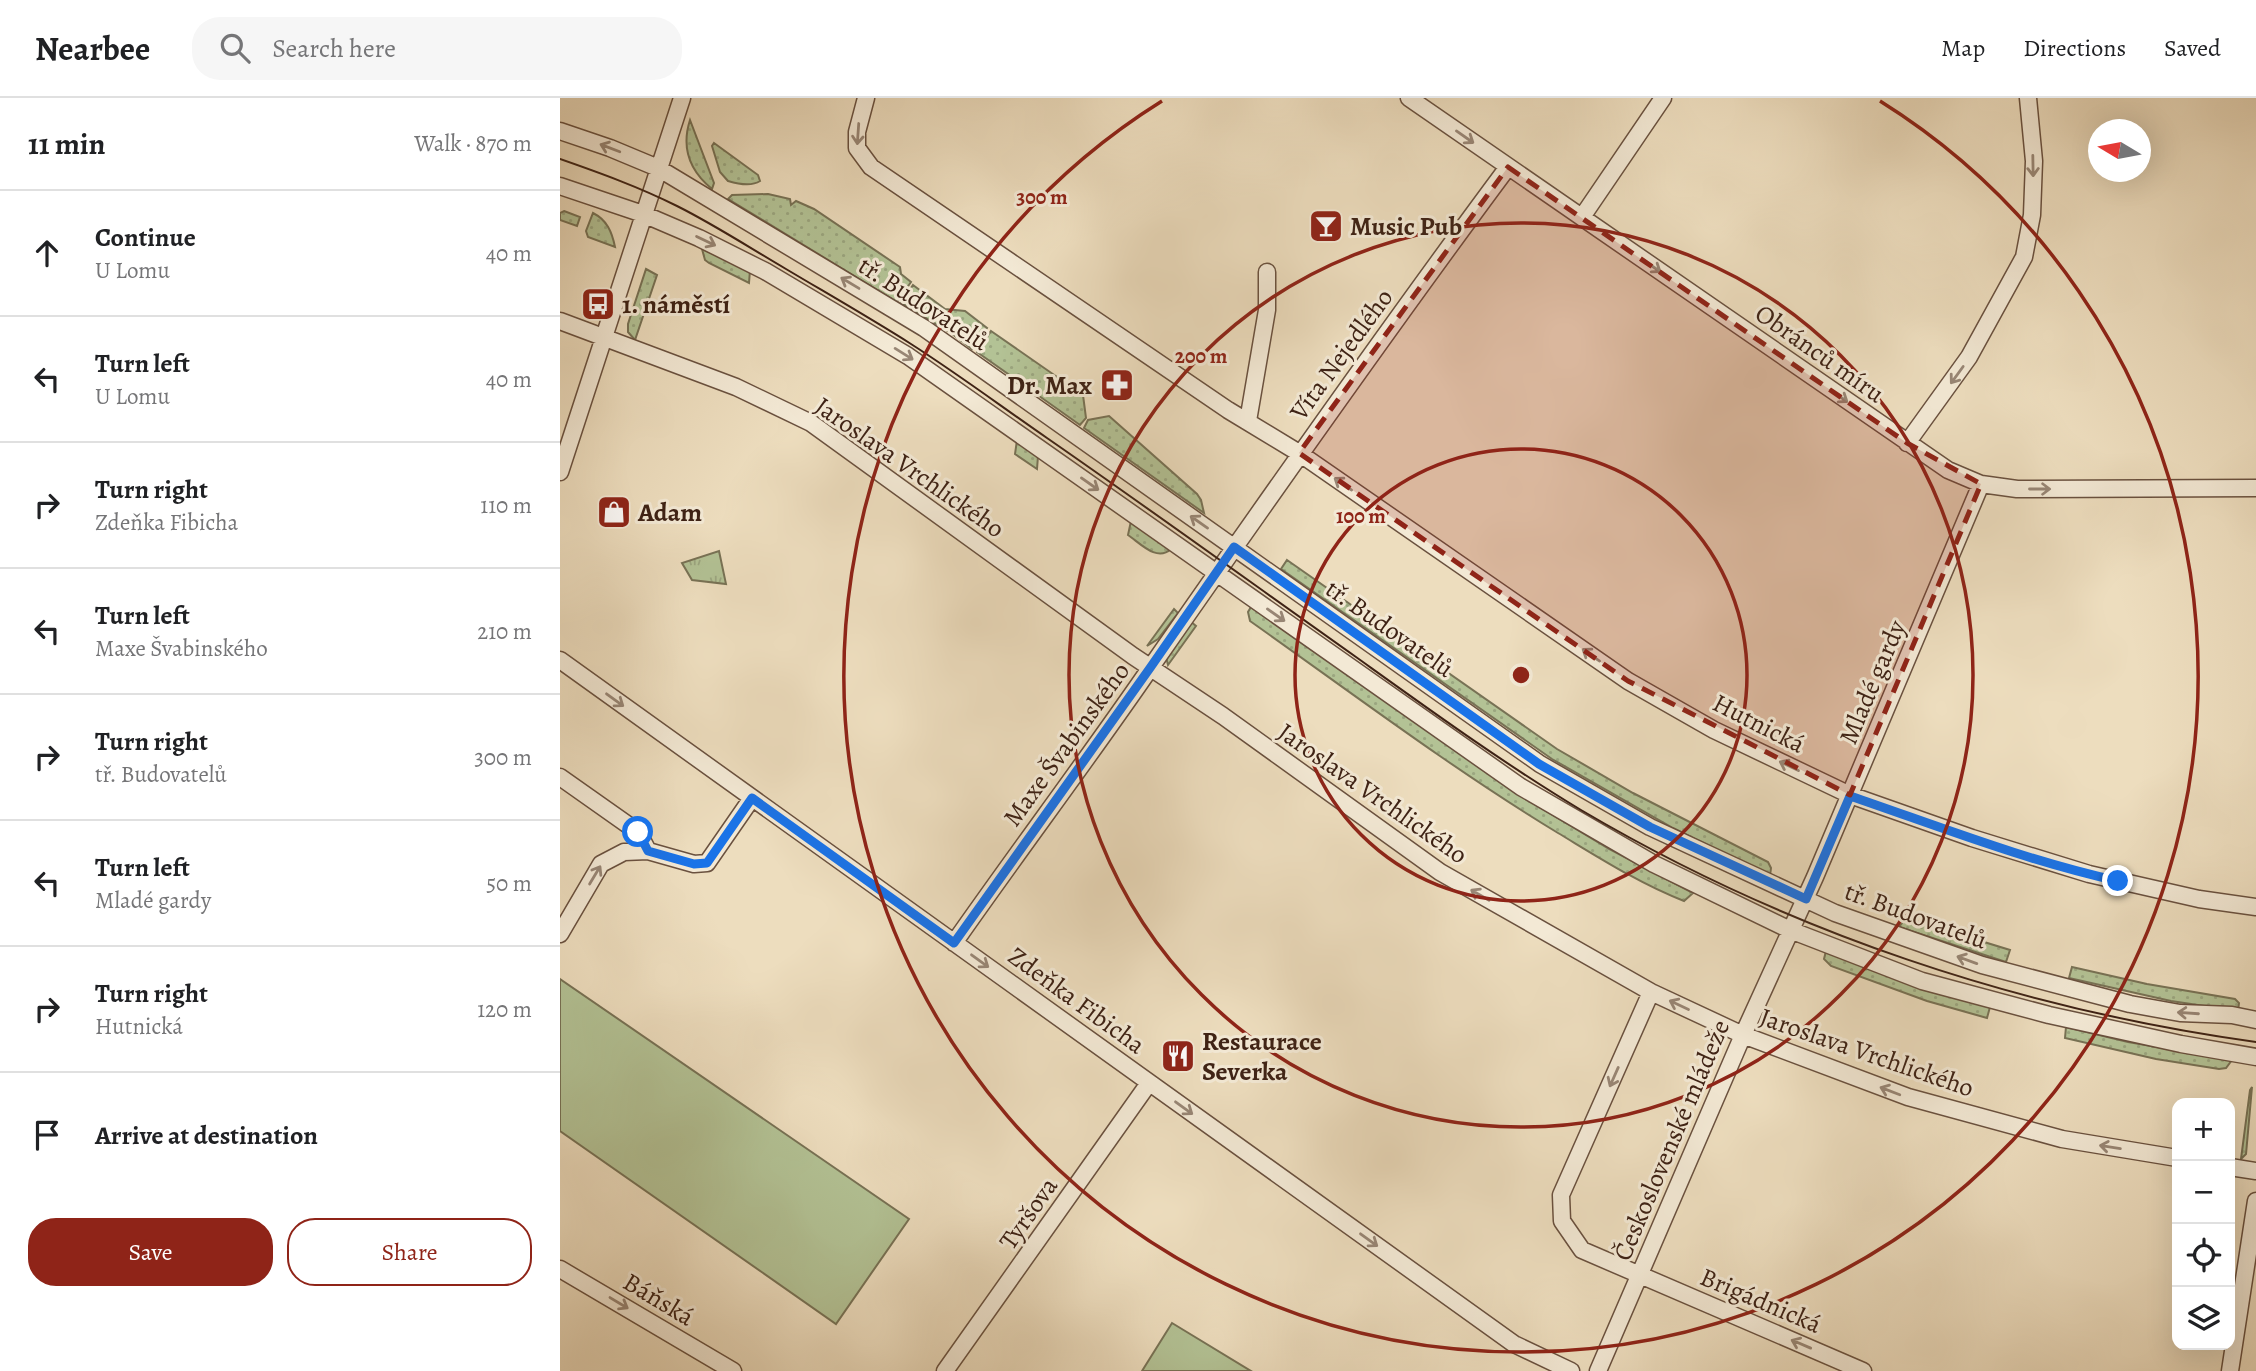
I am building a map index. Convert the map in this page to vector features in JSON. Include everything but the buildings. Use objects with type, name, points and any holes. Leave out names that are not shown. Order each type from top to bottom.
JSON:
[{"type":"street","points":[[560,472],[682,98]]},
{"type":"street","name":"Hutnická","points":[[866,98],[857,132],[857,148],[871,167],[1299,453],[1628,681],[1714,730],[1850,796],[2089,874],[2199,899],[2256,907]]},
{"type":"street","name":"Obránců míru","points":[[1409,98],[1948,470],[1982,484],[2017,489],[2256,488]]},
{"type":"street","points":[[1581,217],[1663,98]]},
{"type":"street","points":[[1907,443],[1969,357],[2024,257],[2033,201],[2034,161],[2028,98]]},
{"type":"street","name":"tř. Budovatelů","points":[[560,131],[658,168],[924,328],[1539,764],[1650,827],[1835,913],[1982,965],[2041,982],[2180,1013],[2232,1015],[2256,1020]]},
{"type":"street","name":"Víta Nejedlého","points":[[1216,572],[1451,242],[1508,167]]},
{"type":"street","name":"tř. Budovatelů","points":[[560,186],[643,214],[699,237],[765,271],[908,356],[1521,787],[1654,864],[1790,930],[1935,984],[2049,1015],[2181,1044],[2256,1057]]},
{"type":"street","points":[[1248,421],[1266,310],[1267,272]]},
{"type":"street","name":"Jaroslava Vrchlického","points":[[560,321],[736,387],[811,423],[1150,668],[1223,716],[1440,872],[1651,992],[1743,1035],[1908,1097],[2062,1139],[2172,1157]]},
{"type":"street","name":"Mladé gardy","points":[[1806,899],[1982,484]]},
{"type":"street","name":"Maxe Švabinského","points":[[954,943],[1216,572]]},
{"type":"street","name":"Zdeňka Fibicha","points":[[560,660],[1514,1344],[1571,1371]]},
{"type":"street","points":[[560,777],[638,832],[648,851]]},
{"type":"street","points":[[560,934],[601,864],[624,852],[648,851],[694,864],[707,863],[752,798]]},
{"type":"street","name":"Československé mládeže","points":[[1598,1371],[1743,1035],[1806,899]]},
{"type":"street","name":"Brigádnická","points":[[1651,992],[1561,1195],[1562,1222],[1582,1250],[1864,1371]]},
{"type":"street","name":"Tyršova","points":[[945,1371],[1149,1083]]},
{"type":"street","points":[[2235,1168],[2256,1171]]},
{"type":"street","points":[[2230,1371],[2256,1201]]},
{"type":"street","name":"Báňská","points":[[560,1269],[733,1371]]},
{"type":"highlighted area","points":[[1508,167],[1907,443],[1981,484],[1850,795],[1628,681],[1299,453]]},
{"type":"green space","points":[[690,120],[714,183],[712,189],[698,175],[689,158],[687,130]]},
{"type":"green space","points":[[714,143],[758,175],[760,181],[740,184],[728,181],[720,172],[712,146]]},
{"type":"green space","points":[[768,194],[790,199],[791,205],[796,201],[814,209],[900,267],[901,274],[911,282],[897,302],[728,199],[732,195]]},
{"type":"green space","points":[[564,211],[580,217],[577,226],[560,220],[560,213]]},
{"type":"green space","points":[[593,213],[608,227],[615,247],[588,237],[586,231]]},
{"type":"green space","points":[[702,249],[750,270],[749,283],[709,263],[705,260]]},
{"type":"green space","points":[[646,269],[657,275],[635,340],[628,332],[628,324]]},
{"type":"green space","points":[[913,285],[945,309],[965,311],[987,328],[972,349],[901,303]]},
{"type":"green space","points":[[991,331],[1083,395],[1086,418],[1080,425],[977,352]]},
{"type":"green space","points":[[1109,416],[1197,494],[1204,513],[1084,428],[1088,420]]},
{"type":"green space","points":[[1017,440],[1038,456],[1037,469],[1015,454]]},
{"type":"green space","points":[[1131,521],[1171,549],[1160,554],[1144,547],[1128,535]]},
{"type":"green space","points":[[719,551],[726,584],[692,580],[682,563]]},
{"type":"green space","points":[[1287,560],[1557,749],[1633,793],[1768,862],[1771,868],[1770,876],[1673,828],[1552,759],[1281,569]]},
{"type":"green space","points":[[1251,607],[1518,794],[1609,849],[1693,893],[1684,901],[1651,887],[1479,783],[1250,621],[1248,612]]},
{"type":"green space","points":[[1174,609],[1178,613],[1158,639],[1147,646]]},
{"type":"green space","points":[[1190,621],[1196,626],[1168,665],[1166,657]]},
{"type":"green space","points":[[1906,918],[2010,950],[2006,962],[1899,927]]},
{"type":"green space","points":[[1826,951],[1990,1007],[1987,1018],[1927,1001],[1831,966],[1824,959]]},
{"type":"green space","points":[[2072,967],[2147,984],[2235,999],[2239,1003],[2238,1011],[2171,1001],[2069,978]]},
{"type":"green space","points":[[560,979],[909,1219],[836,1324],[560,1131]]},
{"type":"green space","points":[[2066,1027],[2128,1042],[2232,1060],[2226,1068],[2219,1069],[2156,1059],[2065,1038]]},
{"type":"green space","points":[[2252,1087],[2246,1154],[2241,1159],[2250,1090]]},
{"type":"green space","points":[[1172,1323],[1251,1371],[1142,1371]]},
{"type":"tram line","points":[[560,159],[634,186],[691,213],[911,344],[1125,492],[1495,755],[1581,810],[1660,854],[1740,893],[1823,928],[1992,986],[2167,1028],[2256,1042]]},
{"type":"place","name":"Music Pub","points":[[1326,226]]},
{"type":"place","name":"1. náměstí","points":[[598,304]]},
{"type":"place","name":"Dr. Max","points":[[1117,385]]},
{"type":"place","name":"Adam","points":[[614,512]]},
{"type":"place","name":"Restaurace Severka","points":[[1178,1056]]},
{"type":"route","points":[[638,832],[648,851],[694,864],[707,863],[752,798],[954,943],[1234,547],[1539,764],[1650,827],[1806,899],[1850,796],[1972,838],[2118,881]]}]
